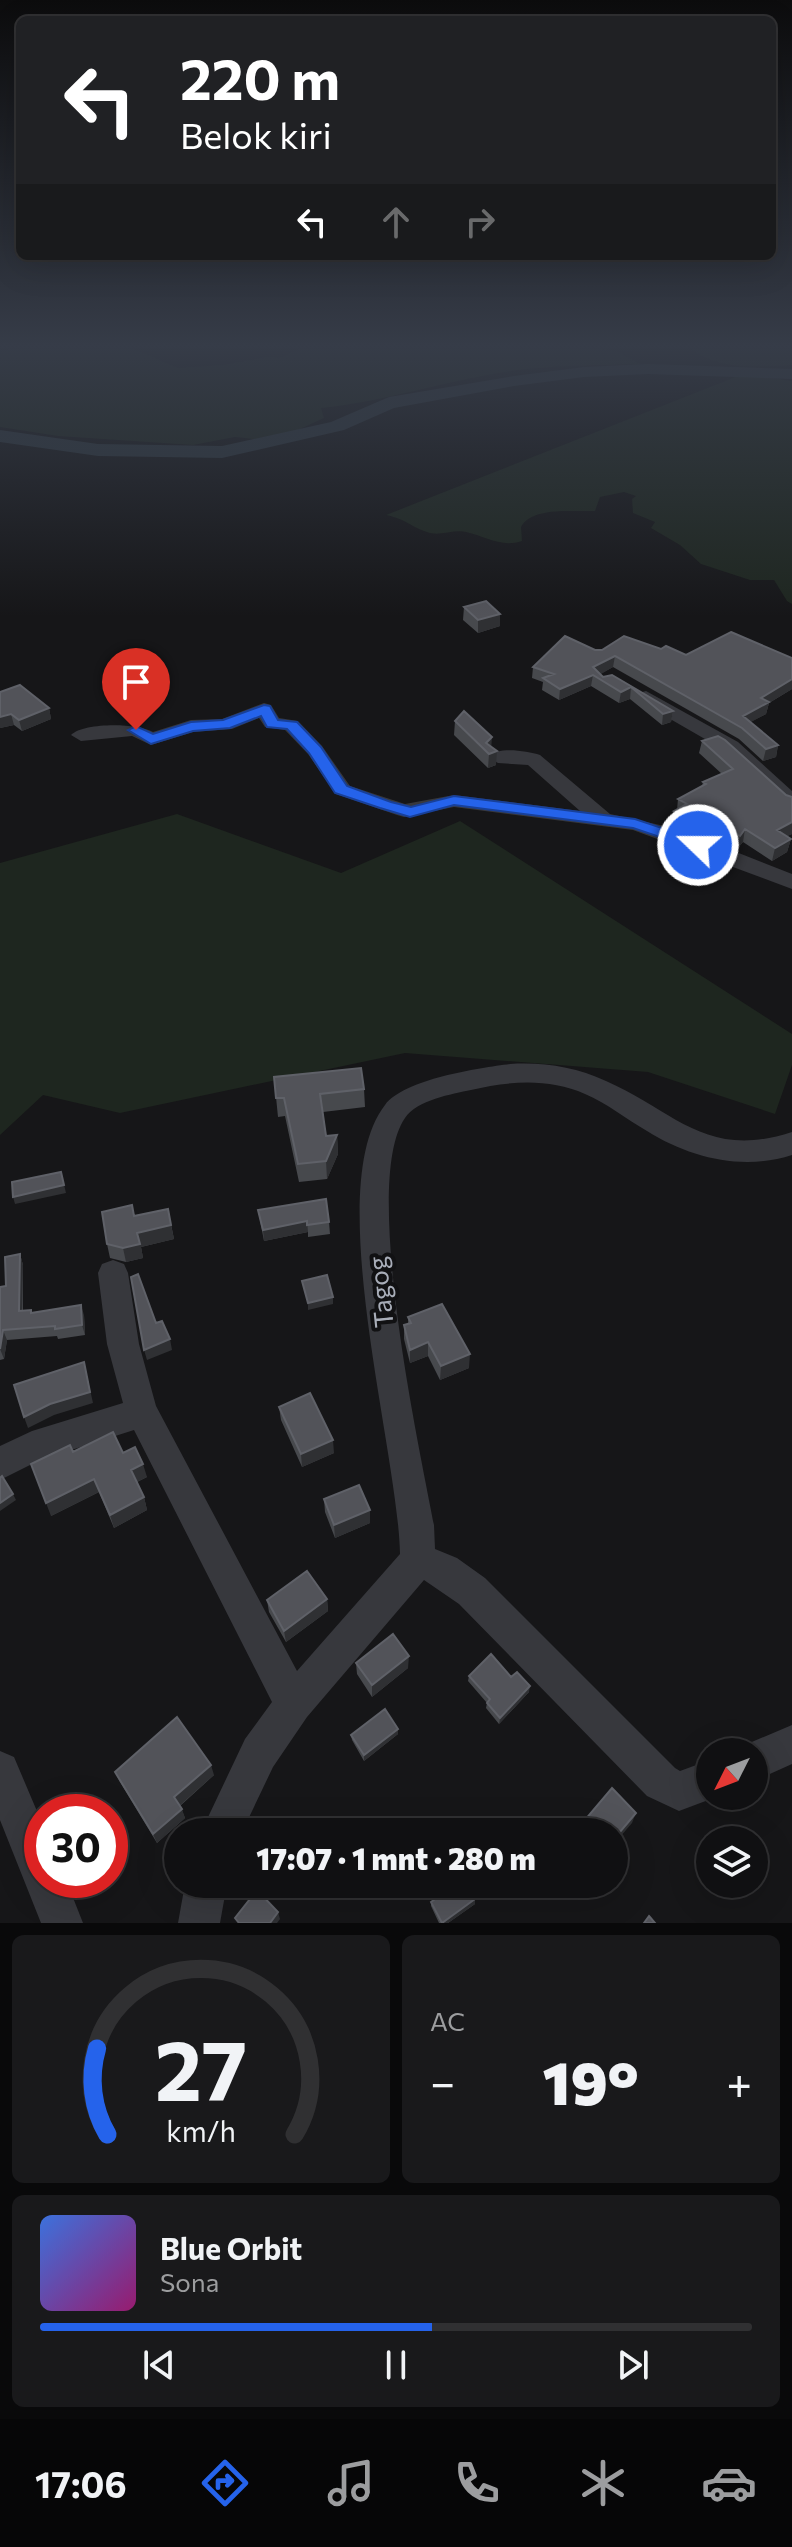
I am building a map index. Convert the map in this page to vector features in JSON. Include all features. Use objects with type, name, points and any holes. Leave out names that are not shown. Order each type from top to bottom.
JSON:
[{"type":"street","points":[[625,684],[731,746],[792,802]]},
{"type":"street","points":[[81,735],[136,730],[151,739],[191,726],[225,725],[264,709],[272,723],[291,725],[315,750],[341,789],[366,799],[407,812],[454,801],[655,828],[792,882]]},
{"type":"street","points":[[498,757],[533,759],[604,820]]},
{"type":"street","name":"Tagog","points":[[418,1560],[417,1525],[378,1290],[374,1200],[382,1140],[394,1111],[419,1095],[465,1081],[520,1073],[558,1076],[587,1084],[650,1123],[696,1143],[743,1151],[777,1149],[792,1143]]},
{"type":"street","points":[[113,1273],[121,1342],[130,1382],[142,1412],[294,1704]]},
{"type":"street","points":[[0,1464],[32,1447],[142,1412]]},
{"type":"street","points":[[228,1818],[259,1753],[294,1704],[418,1560],[444,1571],[472,1591],[661,1782],[679,1791],[696,1785]]},
{"type":"street","points":[[768,1755],[792,1744]]},
{"type":"street","points":[[0,1771],[24,1829]]},
{"type":"street","points":[[52,1898],[62,1923]]},
{"type":"street","points":[[199,1923],[203,1898]]},
{"type":"shaded area","points":[[84,438],[231,438],[193,445]]},
{"type":"shaded area","points":[[242,438],[281,438],[274,441]]},
{"type":"shaded area","points":[[582,438],[792,438],[792,604],[774,580],[750,580],[701,564],[680,545],[651,528],[655,522],[633,513],[632,499],[636,496],[624,492],[600,497],[595,511],[534,516],[521,527],[522,541],[514,543],[461,531],[431,533],[386,515]]},
{"type":"shaded area","points":[[177,814],[341,873],[460,821],[792,1034],[792,1065],[775,1114],[648,1072],[405,1053],[120,1113],[43,1095],[0,1135],[0,863]]},
{"type":"building","points":[[486,601],[500,614],[478,620],[464,607]]},
{"type":"building","points":[[731,632],[792,658],[792,679],[761,698],[769,702],[743,716],[778,745],[766,749],[742,728],[615,656],[593,667],[603,677],[612,675],[673,711],[663,714],[631,687],[621,692],[593,675],[560,689],[543,678],[554,674],[533,667],[565,636],[595,650],[602,650],[624,636],[661,649],[666,646],[686,655]]},
{"type":"building","points":[[20,685],[49,708],[19,720],[11,714],[0,717],[0,692]]},
{"type":"building","points":[[464,711],[492,737],[486,743],[497,751],[489,754],[455,721]]},
{"type":"building","points":[[718,736],[792,797],[792,822],[777,830],[791,839],[775,848],[745,829],[740,836],[723,825],[718,827],[674,811],[687,804],[678,799],[706,784],[703,782],[733,769],[702,741]]},
{"type":"building","points":[[361,1068],[364,1089],[320,1094],[326,1136],[337,1135],[326,1161],[298,1164],[284,1098],[276,1098],[274,1077]]},
{"type":"building","points":[[61,1172],[64,1185],[13,1197],[12,1182]]},
{"type":"building","points":[[326,1199],[329,1222],[307,1225],[307,1221],[263,1230],[258,1210]]},
{"type":"building","points":[[132,1205],[134,1216],[168,1209],[171,1225],[137,1233],[140,1244],[123,1248],[107,1244],[102,1212]]},
{"type":"building","points":[[20,1254],[19,1311],[31,1310],[31,1313],[81,1305],[82,1325],[3,1330],[0,1349],[0,1287],[6,1286],[5,1257]]},
{"type":"building","points":[[138,1274],[156,1323],[162,1321],[170,1339],[144,1350],[131,1277]]},
{"type":"building","points":[[327,1275],[333,1297],[308,1303],[302,1281]]},
{"type":"building","points":[[442,1304],[470,1354],[441,1366],[428,1342],[410,1350],[404,1325],[411,1323],[408,1317]]},
{"type":"building","points":[[84,1362],[90,1392],[50,1404],[24,1417],[14,1385]]},
{"type":"building","points":[[310,1393],[333,1440],[301,1454],[279,1407]]},
{"type":"building","points":[[113,1432],[123,1453],[135,1447],[143,1464],[131,1470],[144,1497],[110,1515],[94,1479],[46,1503],[31,1464],[70,1445],[73,1452]]},
{"type":"building","points":[[2,1476],[13,1494],[0,1503],[0,1478]]},
{"type":"building","points":[[359,1485],[370,1510],[334,1525],[324,1499]]},
{"type":"building","points":[[307,1571],[327,1599],[284,1631],[267,1600]]},
{"type":"building","points":[[393,1634],[409,1656],[372,1685],[356,1663]]},
{"type":"building","points":[[491,1654],[511,1677],[517,1672],[530,1686],[500,1718],[487,1703],[490,1699],[469,1676]]},
{"type":"building","points":[[385,1709],[398,1729],[364,1755],[351,1735]]},
{"type":"building","points":[[177,1717],[211,1765],[174,1797],[182,1809],[172,1818],[164,1818],[164,1825],[153,1834],[115,1772]]},
{"type":"building","points":[[612,1788],[636,1813],[628,1822],[628,1818],[587,1818]]},
{"type":"building","points":[[251,1898],[265,1898],[278,1912],[270,1923],[239,1923],[235,1918]]},
{"type":"building","points":[[437,1898],[475,1899],[442,1923],[431,1902]]},
{"type":"waterway","points":[[12,438],[98,450],[222,452],[285,438]]},
{"type":"route","points":[[136,730],[151,739],[191,726],[225,725],[264,709],[272,723],[291,725],[315,750],[341,789],[404,811],[454,801],[635,824],[655,828],[698,845]]}]
